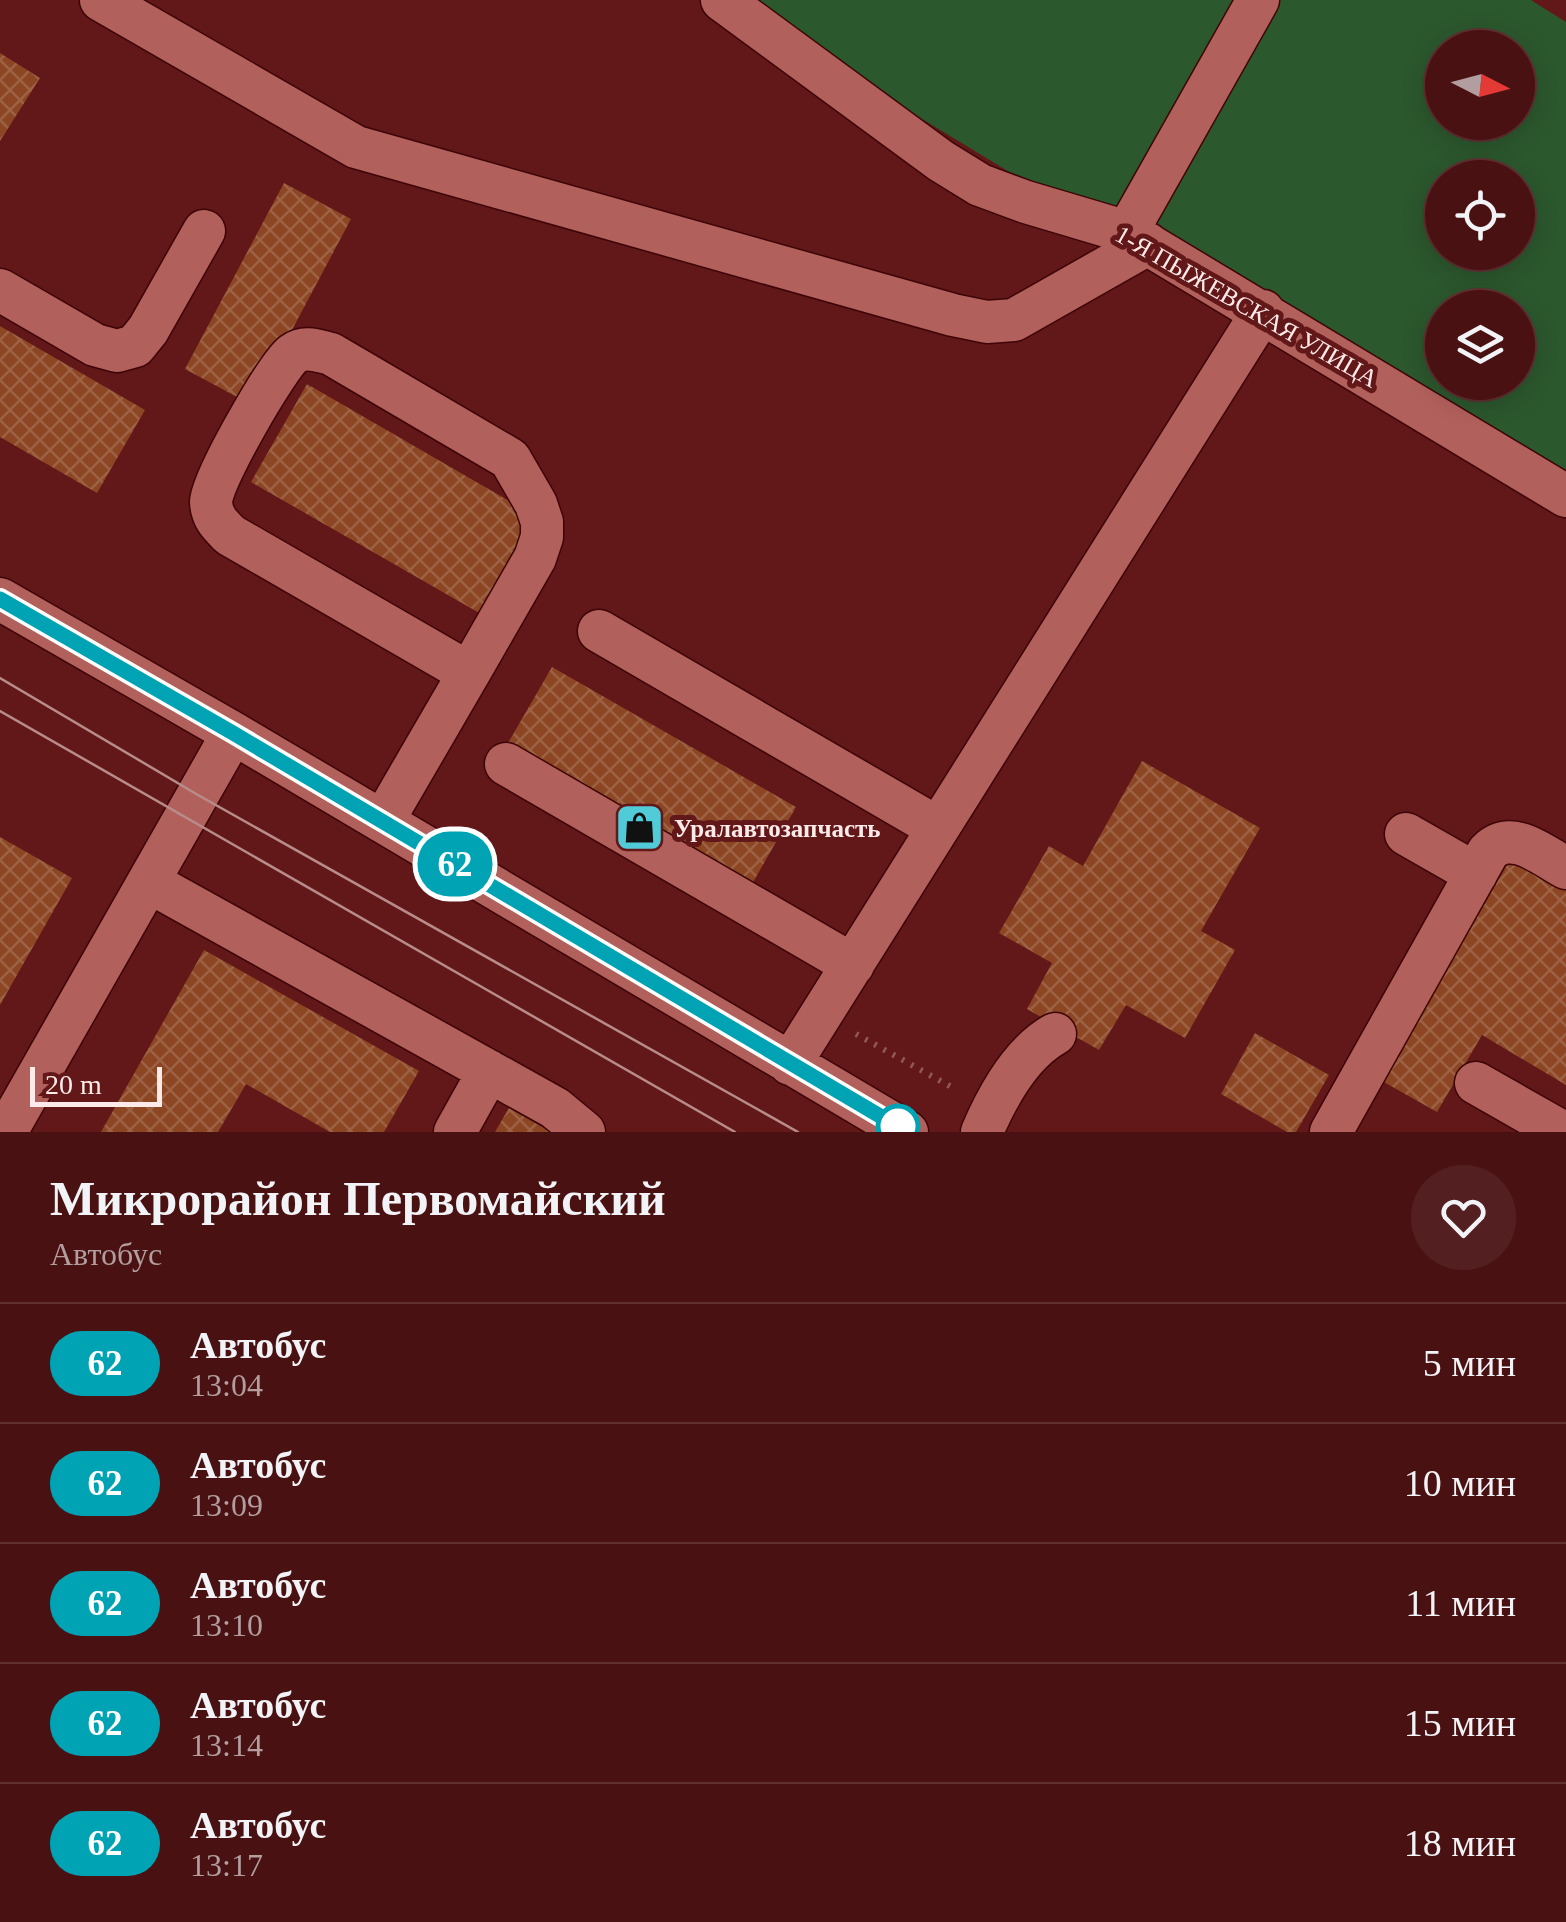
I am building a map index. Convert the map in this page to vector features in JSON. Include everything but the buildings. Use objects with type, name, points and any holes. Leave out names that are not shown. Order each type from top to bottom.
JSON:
[{"type":"street","points":[[100,0],[356,147],[987,322],[1014,320],[1138,238],[1258,0]]},
{"type":"street","name":"1-Я ПЫЖЕВСКАЯ УЛИЦА","points":[[722,0],[941,162],[980,185],[1138,238],[1566,496]]},
{"type":"street","points":[[0,290],[94,345],[117,351],[135,346],[204,231]]},
{"type":"street","points":[[790,1064],[1262,311]]},
{"type":"street","points":[[383,821],[535,558],[542,538],[542,522],[510,458],[330,354],[311,348],[295,352],[278,372],[216,480],[211,500],[214,520],[230,535],[468,673]]},
{"type":"street","points":[[0,599],[907,1132]]},
{"type":"street","points":[[599,632],[938,828]]},
{"type":"street","points":[[6,1132],[233,733]]},
{"type":"street","points":[[506,764],[853,966]]},
{"type":"street","points":[[1406,834],[1476,874]]},
{"type":"street","points":[[1330,1132],[1488,852],[1498,842],[1507,840],[1521,843],[1566,868]]},
{"type":"street","points":[[149,882],[555,1108],[584,1132]]},
{"type":"street","points":[[987,1121],[1035,1045],[1055,1034]]},
{"type":"street","points":[[456,1132],[489,1071]]},
{"type":"street","points":[[1476,1083],[1562,1132]]},
{"type":"path","points":[[823,1012],[987,1121]]},
{"type":"green space","points":[[726,0],[1531,0],[1566,22],[1566,510]]},
{"type":"tram line","points":[[0,678],[198,795],[798,1132]]},
{"type":"tram line","points":[[0,711],[735,1132]]},
{"type":"bus line","name":"62","points":[[0,599],[907,1132]]},
{"type":"place","name":"Уралавтозапчасть","points":[[639,828]]}]
